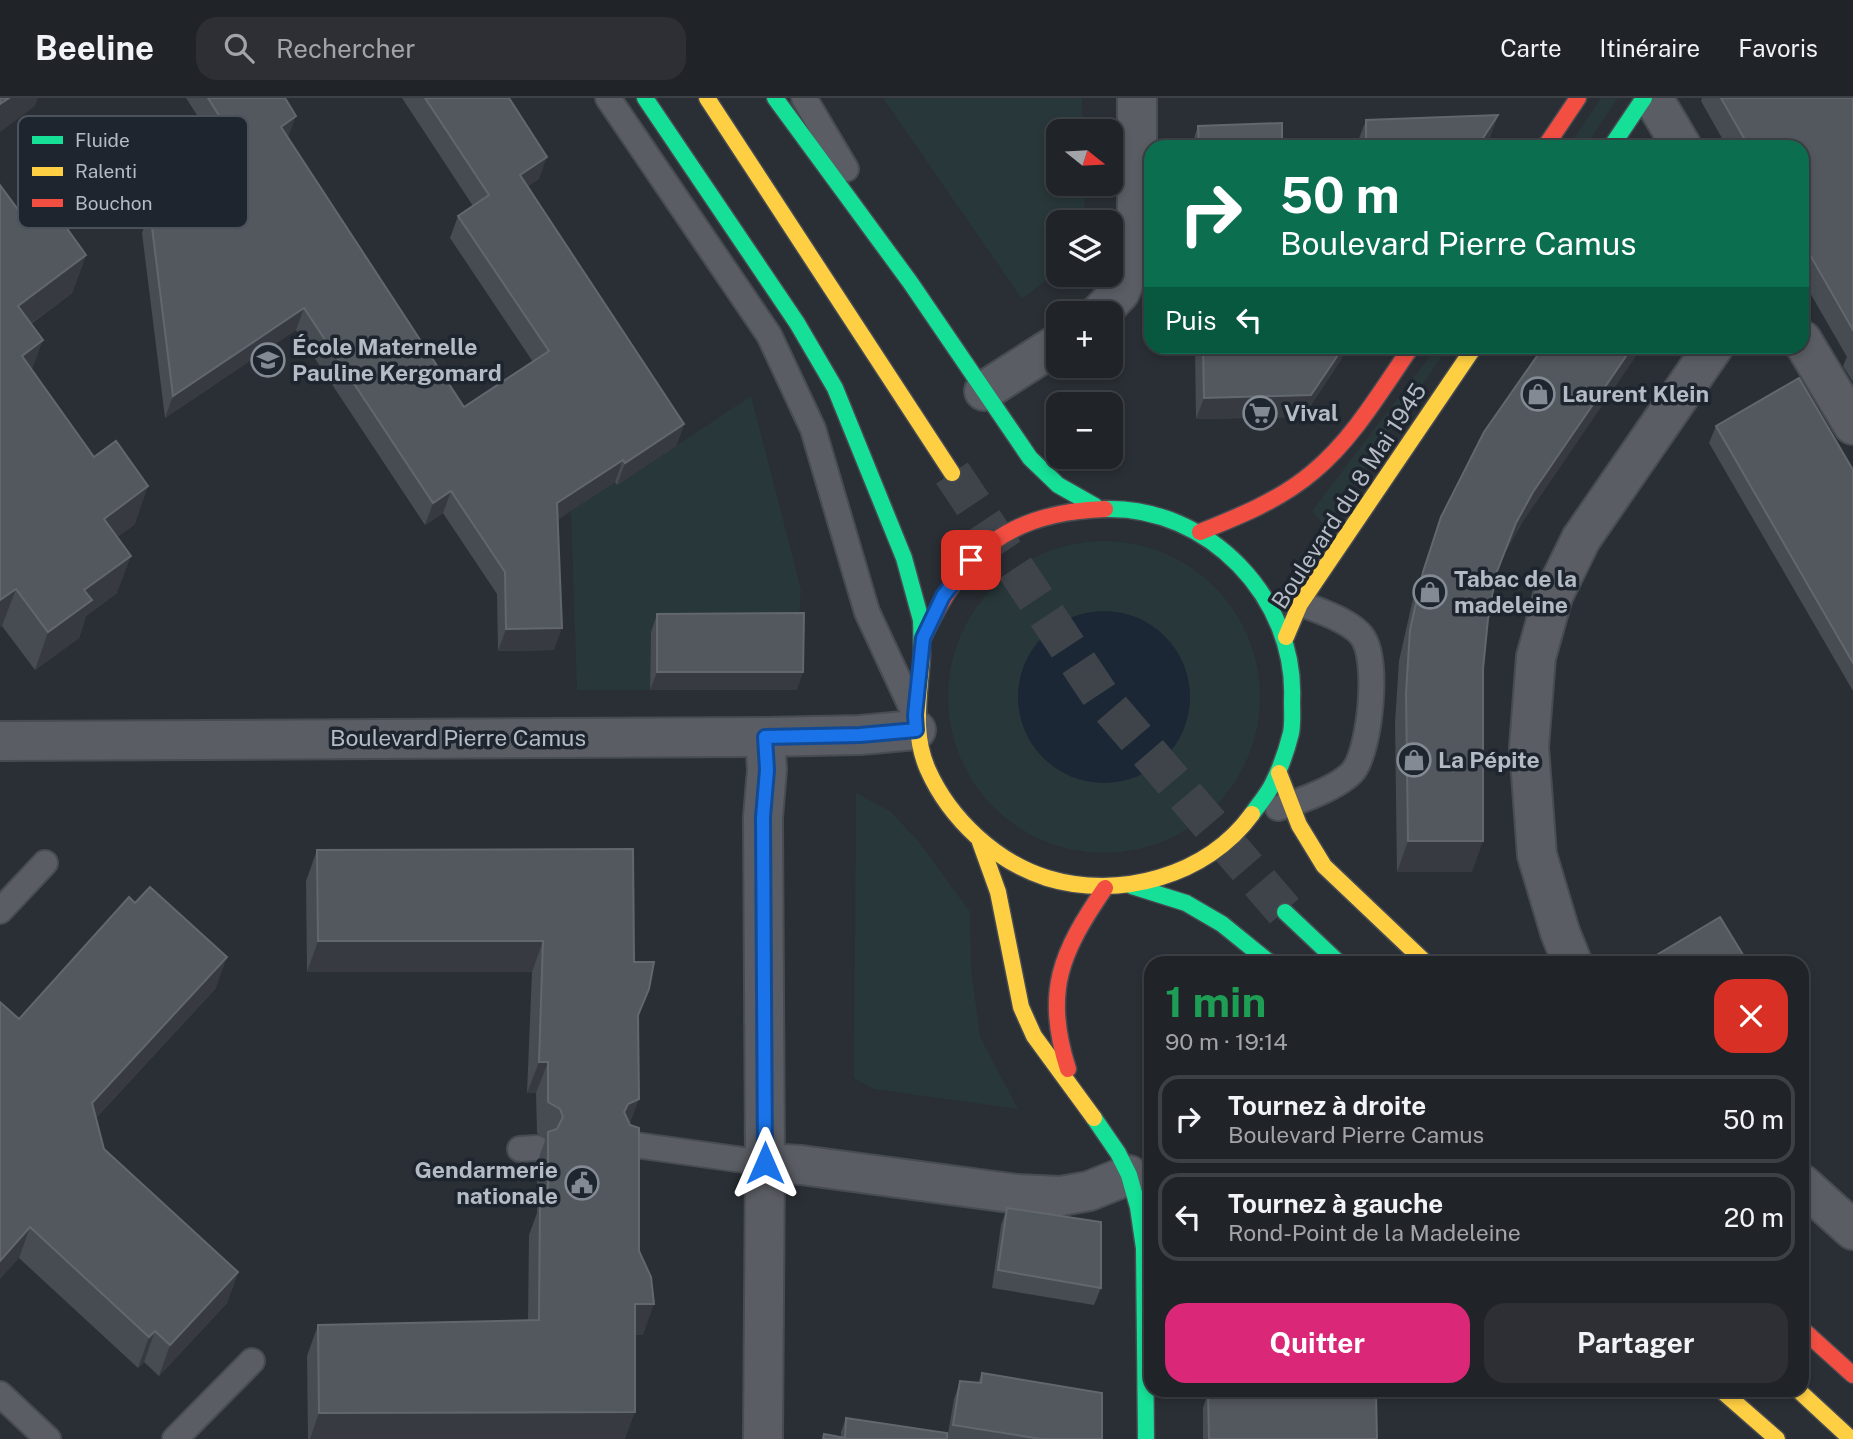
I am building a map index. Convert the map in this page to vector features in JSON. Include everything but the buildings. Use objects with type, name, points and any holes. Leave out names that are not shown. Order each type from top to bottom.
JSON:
[{"type":"main road","points":[[645,98],[797,323],[835,388],[913,586],[923,638],[916,722],[928,771],[949,808],[980,842],[1011,864],[1072,884],[1105,888],[1132,886],[1178,873],[1220,849],[1254,816],[1279,773],[1289,744],[1294,715],[1294,684],[1286,637],[1262,590],[1245,568],[1224,548],[1200,532],[1167,517],[1131,508],[1095,506],[1050,514],[1008,533],[971,560],[943,596],[923,638]]},
{"type":"main road","points":[[707,98],[952,473]]},
{"type":"main road","points":[[775,98],[910,282],[1030,458],[1058,485],[1095,506]]},
{"type":"main road","points":[[1550,140],[1578,98]]},
{"type":"main road","points":[[1616,140],[1644,98]]},
{"type":"main road","name":"Boulevard du 8 Mai 1945","points":[[1200,532],[1277,497],[1315,471],[1348,436],[1406,354]]},
{"type":"main road","name":"Boulevard du 8 Mai 1945","points":[[1286,637],[1300,604],[1470,354]]},
{"type":"main road","points":[[1279,773],[1299,825],[1324,866],[1420,956]]},
{"type":"main road","points":[[980,842],[998,892],[1021,1007],[1034,1036],[1118,1153],[1129,1175],[1138,1207],[1144,1248]]},
{"type":"main road","points":[[1132,886],[1186,903],[1222,924],[1262,956]]},
{"type":"main road","points":[[1078,1094],[1056,1031],[1055,1001],[1062,959],[1082,920],[1105,888]]},
{"type":"main road","points":[[1285,912],[1332,956]]},
{"type":"main road","points":[[1809,1335],[1853,1375]]},
{"type":"main road","points":[[1146,1397],[1146,1439]]},
{"type":"main road","points":[[1729,1397],[1777,1439]]},
{"type":"main road","points":[[1806,1397],[1851,1439]]},
{"type":"street","points":[[1111,301],[1120,292],[1132,263],[1137,219],[1137,98]]},
{"type":"street","points":[[1653,98],[1678,140]]},
{"type":"street","points":[[984,391],[1046,351]]},
{"type":"street","points":[[1809,352],[1853,425]]},
{"type":"street","points":[[1570,956],[1537,855],[1529,747],[1536,657],[1553,596],[1581,539],[1708,354]]},
{"type":"street","name":"Boulevard Pierre Camus","points":[[0,741],[765,737],[860,735],[916,722]]},
{"type":"street","points":[[763,1439],[765,737]]},
{"type":"street","points":[[765,1163],[801,1165],[1017,1194],[1061,1196],[1089,1191],[1129,1175]]},
{"type":"street","points":[[1809,1190],[1853,1230]]},
{"type":"lane","points":[[608,98],[769,335],[813,429],[867,612],[916,722]]},
{"type":"lane","points":[[804,98],[910,282]]},
{"type":"lane","points":[[1254,816],[1290,804],[1343,780],[1353,771],[1362,755],[1367,731],[1371,672],[1368,647],[1361,634],[1346,623],[1262,590]]},
{"type":"lane","points":[[0,911],[45,863]]},
{"type":"lane","points":[[628,1144],[765,1163]]},
{"type":"lane","points":[[175,1439],[252,1361]]},
{"type":"lane","points":[[0,1394],[48,1439]]},
{"type":"shaded area","points":[[883,98],[1082,98],[1083,119],[1046,119],[1046,196],[1084,196],[1085,210],[1046,210],[1046,280],[1022,299]]},
{"type":"shaded area","points":[[1601,98],[1618,98],[1590,140],[1573,140]]},
{"type":"shaded area","points":[[1432,354],[1443,354],[1325,526],[1312,511]]},
{"type":"shaded area","points":[[751,396],[801,589],[798,631],[651,633],[650,690],[577,690],[571,511],[615,482],[617,485]]},
{"type":"shaded area","points":[[1104,541],[1134,544],[1164,553],[1190,568],[1214,587],[1233,611],[1248,637],[1257,667],[1260,697],[1257,727],[1248,757],[1233,783],[1214,807],[1190,826],[1164,841],[1134,850],[1104,853],[1074,850],[1044,841],[1018,826],[994,807],[975,783],[960,757],[951,727],[948,697],[951,667],[960,637],[975,611],[994,587],[1018,568],[1044,553],[1074,544]]},
{"type":"shaded area","points":[[856,793],[890,811],[919,842],[970,912],[971,967],[980,1037],[1018,1109],[874,1089],[854,1078]]},
{"type":"water","points":[[1104,611],[1137,617],[1165,636],[1184,664],[1190,697],[1184,730],[1165,758],[1137,777],[1104,783],[1071,777],[1043,758],[1024,730],[1018,697],[1024,664],[1043,636],[1071,617]]},
{"type":"tunnel","points":[[952,473],[1101,697],[1285,912]]},
{"type":"traffic: fast","points":[[645,98],[797,323],[835,388],[904,558],[921,620],[922,655]]},
{"type":"traffic: fast","points":[[775,98],[910,282],[1030,458],[1058,485],[1095,506]]},
{"type":"traffic: fast","points":[[1616,140],[1644,98]]},
{"type":"traffic: fast","points":[[1105,509],[1143,512],[1178,523],[1211,541],[1239,565],[1262,594],[1279,627],[1290,663],[1292,729],[1276,777],[1252,814]]},
{"type":"traffic: fast","points":[[1132,886],[1186,903],[1222,924],[1262,956]]},
{"type":"traffic: fast","points":[[1285,912],[1332,956]]},
{"type":"traffic: fast","points":[[1094,1118],[1118,1153],[1129,1175],[1138,1207],[1144,1248]]},
{"type":"traffic: fast","points":[[1146,1397],[1146,1439]]},
{"type":"traffic: slow","points":[[707,98],[952,473]]},
{"type":"traffic: slow","points":[[1286,637],[1300,604],[1470,354]]},
{"type":"traffic: slow","points":[[922,655],[918,727],[928,770],[937,788],[962,821],[993,850],[1028,871],[1075,884],[1103,886],[1160,878],[1211,853],[1233,835],[1252,814]]},
{"type":"traffic: slow","points":[[1279,773],[1299,825],[1324,866],[1419,956]]},
{"type":"traffic: slow","points":[[980,842],[998,892],[1021,1007],[1034,1036],[1094,1118]]},
{"type":"traffic: slow","points":[[1729,1397],[1777,1439]]},
{"type":"traffic: slow","points":[[1806,1397],[1851,1439]]},
{"type":"traffic: jam","points":[[1550,140],[1578,98]]},
{"type":"traffic: jam","points":[[1200,532],[1273,499],[1313,472],[1354,429],[1407,354]]},
{"type":"traffic: jam","points":[[923,638],[955,582],[973,560],[993,542],[1015,528],[1041,518],[1105,509]]},
{"type":"traffic: jam","points":[[1068,1069],[1057,1017],[1061,974],[1077,932],[1105,888]]},
{"type":"traffic: jam","points":[[1809,1335],[1853,1375]]},
{"type":"place","name":"École Maternelle Pauline Kergomard","points":[[268,360]]},
{"type":"place","name":"Laurent Klein","points":[[1538,394]]},
{"type":"place","name":"Vival","points":[[1260,413]]},
{"type":"place","name":"Tabac de la madeleine","points":[[1430,592]]},
{"type":"place","name":"La Pépite","points":[[1414,760]]},
{"type":"place","name":"Gendarmerie nationale","points":[[582,1183]]},
{"type":"route","points":[[765,1163],[765,737],[860,735],[916,730],[915,715],[923,638],[943,596],[971,560]]}]
